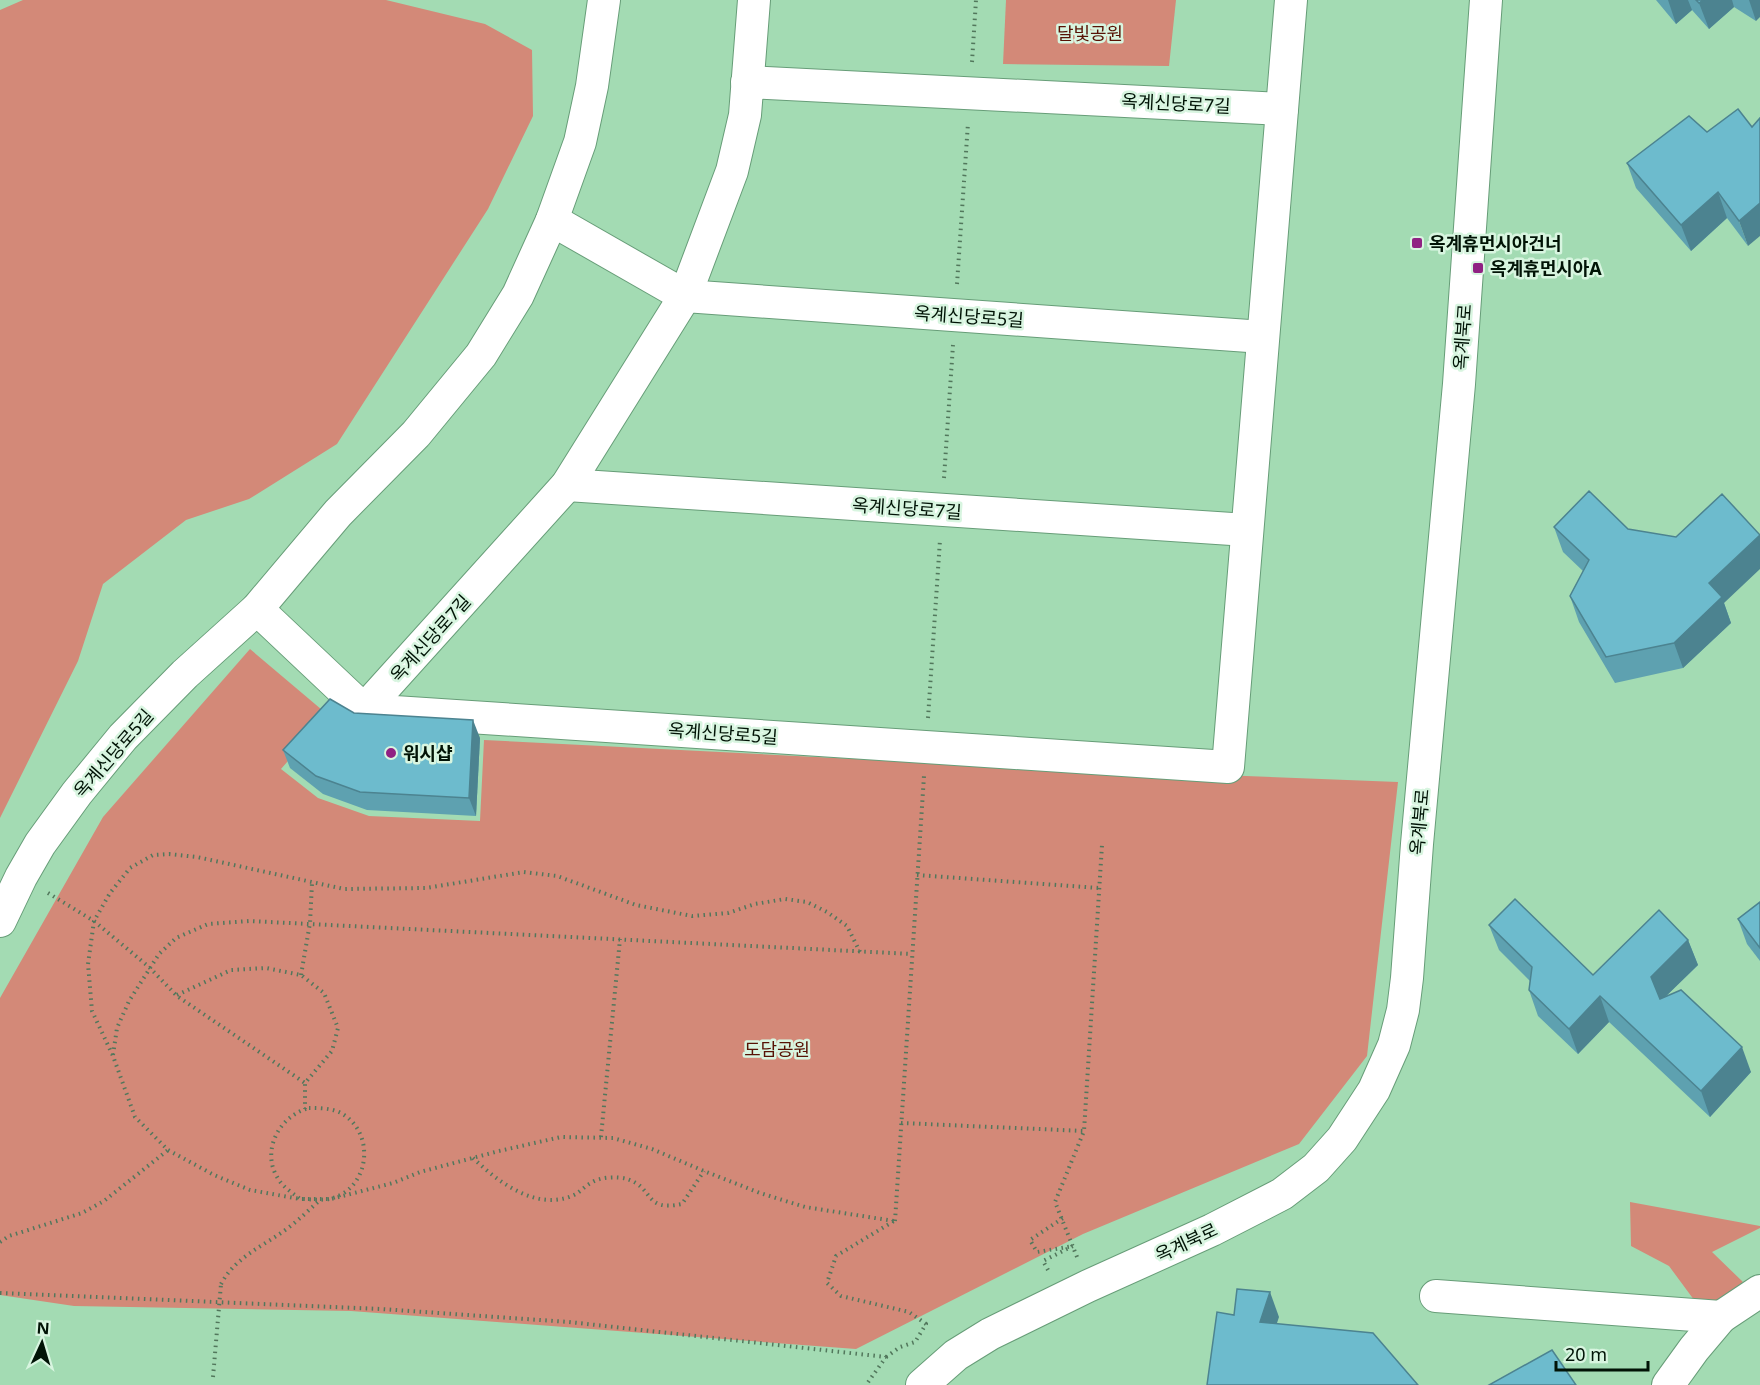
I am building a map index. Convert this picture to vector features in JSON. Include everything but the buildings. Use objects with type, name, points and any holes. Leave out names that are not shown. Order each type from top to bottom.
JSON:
[{"type":"street","name":"옥계신당로5길","points":[[0,921],[40,844],[123,737],[185,674],[257,609],[338,513],[416,435],[481,355],[518,295],[552,220],[580,142],[592,86],[604,0]]},
{"type":"street","name":"옥계신당로7길","points":[[364,710],[567,485],[684,296],[732,171],[745,115],[754,0]]},
{"type":"street","points":[[1247,530],[1291,0]]},
{"type":"street","name":"옥계북로","points":[[922,1385],[956,1355],[990,1334],[1088,1286],[1212,1230],[1282,1194],[1316,1168],[1342,1139],[1374,1090],[1394,1045],[1403,1010],[1407,978],[1459,384],[1486,0]]},
{"type":"street","points":[[1482,51],[1499,0]]},
{"type":"street","name":"옥계신당로7길","points":[[747,82],[1282,109]]},
{"type":"street","name":"옥계신당로5길","points":[[552,220],[684,296],[1263,337]]},
{"type":"street","name":"옥계신당로7길","points":[[567,485],[1247,530]]},
{"type":"street","name":"옥계신당로5길","points":[[364,710],[1228,767],[1247,530]]},
{"type":"street","points":[[257,609],[364,710]]},
{"type":"street","points":[[1668,1385],[1721,1317],[1760,1291]]},
{"type":"street","points":[[1436,1296],[1760,1319]]},
{"type":"path","points":[[894,1221],[976,0]]},
{"type":"path","points":[[1088,1286],[1055,1202],[1084,1131],[1102,845]]},
{"type":"path","points":[[860,952],[847,926],[807,902],[785,899],[755,904],[728,913],[692,916],[636,905],[557,876],[524,872],[426,888],[344,889],[197,857],[169,854],[153,855],[130,868],[110,893],[94,921],[88,964],[92,1011],[113,1056],[135,1118],[168,1150],[214,1175],[250,1190],[300,1199],[331,1199],[393,1183],[472,1158],[561,1137],[601,1137],[652,1149],[760,1193],[805,1206],[894,1221]]},
{"type":"path","points":[[917,875],[1099,888]]},
{"type":"path","points":[[21,877],[94,921],[149,968],[177,996],[305,1083]]},
{"type":"path","points":[[300,975],[309,923],[312,883]]},
{"type":"path","points":[[113,1056],[117,1028],[129,1001],[159,954],[176,938],[208,924],[249,921],[309,923],[912,954]]},
{"type":"path","points":[[601,1137],[620,939]]},
{"type":"path","points":[[177,996],[231,970],[266,968],[300,975],[324,993],[338,1029],[332,1051],[305,1083],[305,1109]]},
{"type":"path","points":[[300,1199],[278,1179],[272,1165],[271,1150],[275,1136],[283,1123],[294,1113],[305,1109],[324,1108],[340,1112],[352,1122],[361,1135],[365,1151],[363,1167],[356,1181],[345,1192],[331,1199]]},
{"type":"path","points":[[901,1123],[1084,1131]]},
{"type":"path","points":[[0,1242],[9,1236],[82,1213],[104,1201],[168,1150]]},
{"type":"path","points":[[472,1158],[489,1174],[528,1196],[551,1200],[563,1199],[578,1193],[592,1181],[609,1178],[627,1179],[642,1188],[652,1200],[665,1207],[682,1204],[704,1172]]},
{"type":"path","points":[[213,1377],[221,1284],[226,1274],[242,1258],[289,1227],[322,1199]]},
{"type":"path","points":[[1063,1218],[1030,1240],[1037,1252],[1073,1246]]},
{"type":"path","points":[[866,1385],[886,1357],[900,1347],[915,1342],[926,1324],[909,1312],[841,1296],[827,1283],[836,1256],[894,1221]]},
{"type":"path","points":[[1049,1271],[1043,1261],[1073,1246]]},
{"type":"path","points":[[0,1293],[381,1309],[569,1322],[886,1357]]},
{"type":"green space","points":[[23,0],[386,0],[485,24],[532,50],[533,116],[488,209],[337,444],[249,499],[186,520],[103,584],[78,661],[0,818],[0,10]]},
{"type":"green space","name":"달빛공원","points":[[1006,0],[1176,0],[1169,66],[1003,64]]},
{"type":"green space","name":"도담공원","points":[[250,649],[328,715],[281,769],[318,798],[369,816],[480,821],[484,740],[1011,767],[1398,782],[1367,1056],[1299,1144],[1083,1234],[856,1349],[351,1311],[74,1306],[0,1295],[0,998],[103,817]]},
{"type":"green space","points":[[1630,1202],[1760,1226],[1712,1252],[1743,1282],[1711,1307],[1700,1308],[1669,1266],[1631,1246]]},
{"type":"place","name":"옥계휴먼시아건너","points":[[1417,243]]},
{"type":"place","name":"옥계휴먼시아A","points":[[1478,268]]},
{"type":"place","name":"워시샵","points":[[391,753]]}]
